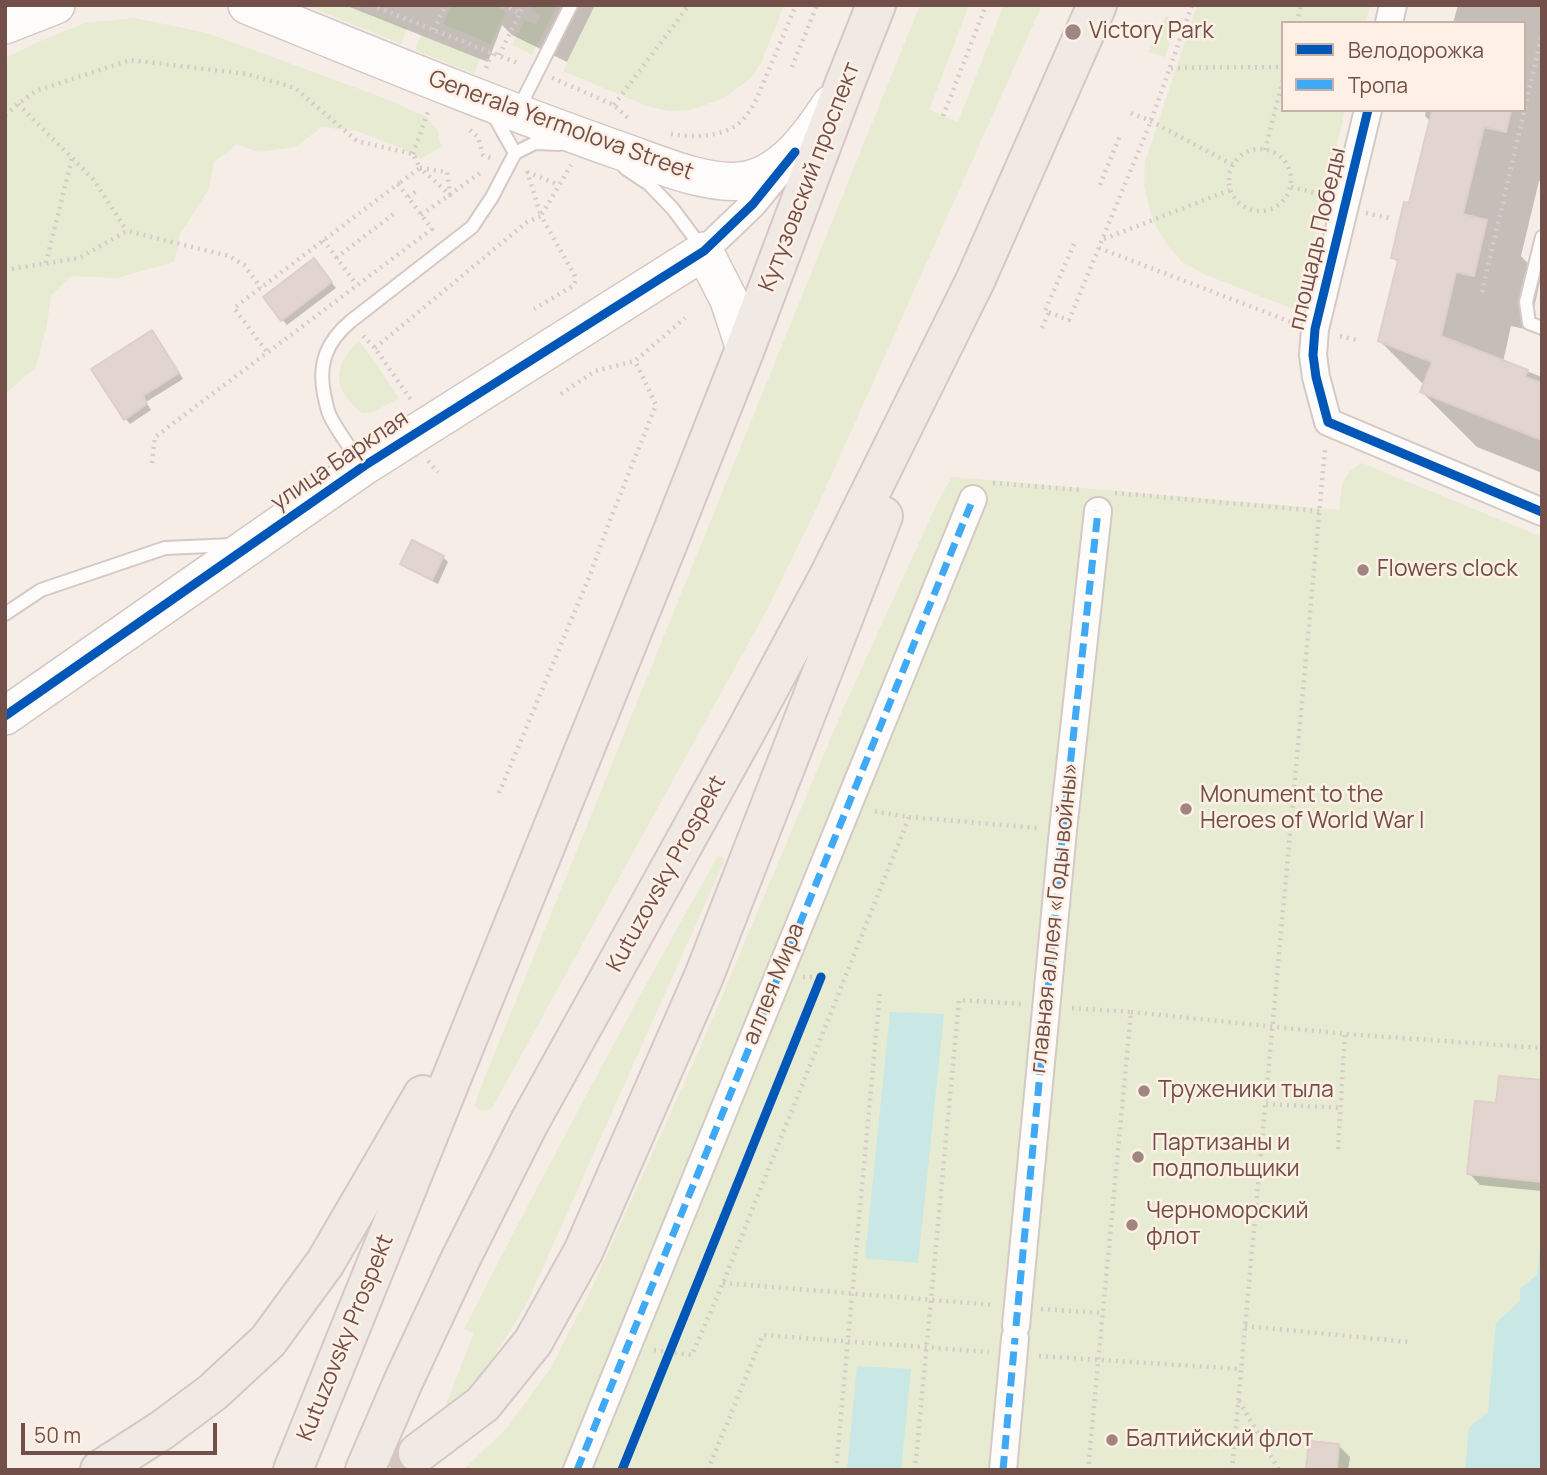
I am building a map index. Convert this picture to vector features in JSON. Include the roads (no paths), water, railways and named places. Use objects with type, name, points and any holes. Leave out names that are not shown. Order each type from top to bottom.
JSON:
[{"type":"main road","name":"Кутузовский проспект","points":[[745,349],[876,5]]},
{"type":"main road","points":[[418,1453],[483,1404],[533,1342],[583,1252],[704,975],[975,281],[1097,5]]},
{"type":"main road","name":"Kutuzovsky Prospekt","points":[[365,1470],[461,1258],[523,1135],[828,578],[975,281]]},
{"type":"main road","name":"Kutuzovsky Prospekt","points":[[293,1470],[745,349]]},
{"type":"main road","points":[[100,1470],[162,1430],[213,1392],[268,1341],[325,1263],[418,1104],[516,916]]},
{"type":"street","points":[[5,25],[56,5]]},
{"type":"street","name":"Generala Yermolova Street","points":[[247,5],[469,111],[516,113],[688,174],[715,180],[740,181],[758,177],[778,165],[795,152],[845,83]]},
{"type":"street","name":"площадь Победы","points":[[1368,112],[1315,329],[1312,355],[1328,422],[1542,512]]},
{"type":"street","points":[[745,349],[729,300],[704,251],[753,204],[795,152]]},
{"type":"street","name":"улица Барклая","points":[[5,716],[363,466],[704,251]]},
{"type":"street","name":"аллея Мира","points":[[577,1470],[847,807],[983,491]]},
{"type":"street","name":"главная аллея «Годы войны»","points":[[1003,1470],[1063,830],[1099,498]]},
{"type":"lane","points":[[516,113],[571,5]]},
{"type":"lane","points":[[469,111],[494,116],[515,153]]},
{"type":"lane","points":[[363,466],[328,414],[322,383],[323,365],[329,345],[351,321],[472,227],[492,197],[515,153],[535,144],[555,143],[598,154],[621,165],[649,184],[673,209],[704,251]]},
{"type":"lane","points":[[1542,237],[1526,302],[1529,323],[1542,328]]},
{"type":"lane","points":[[5,614],[41,590],[165,548],[251,545]]},
{"type":"water","points":[[890,1012],[944,1014],[918,1263],[865,1258]]},
{"type":"water","points":[[1541,1240],[1542,1470],[1465,1470],[1469,1428],[1488,1412],[1496,1323],[1520,1301],[1520,1289],[1537,1275]]},
{"type":"water","points":[[857,1366],[911,1369],[901,1470],[847,1470]]},
{"type":"tunnel","points":[[392,1470],[418,1453]]},
{"type":"place","name":"Victory Park","points":[[1073,32]]},
{"type":"place","name":"Flowers clock","points":[[1363,570]]},
{"type":"place","name":"Monument to the Heroes of World War I","points":[[1186,809]]},
{"type":"place","name":"Труженики тыла","points":[[1144,1091]]},
{"type":"place","name":"Партизаны и подпольщики","points":[[1138,1157]]},
{"type":"place","name":"Черноморский флот","points":[[1132,1225]]},
{"type":"place","name":"Балтийский флот","points":[[1112,1440]]}]
